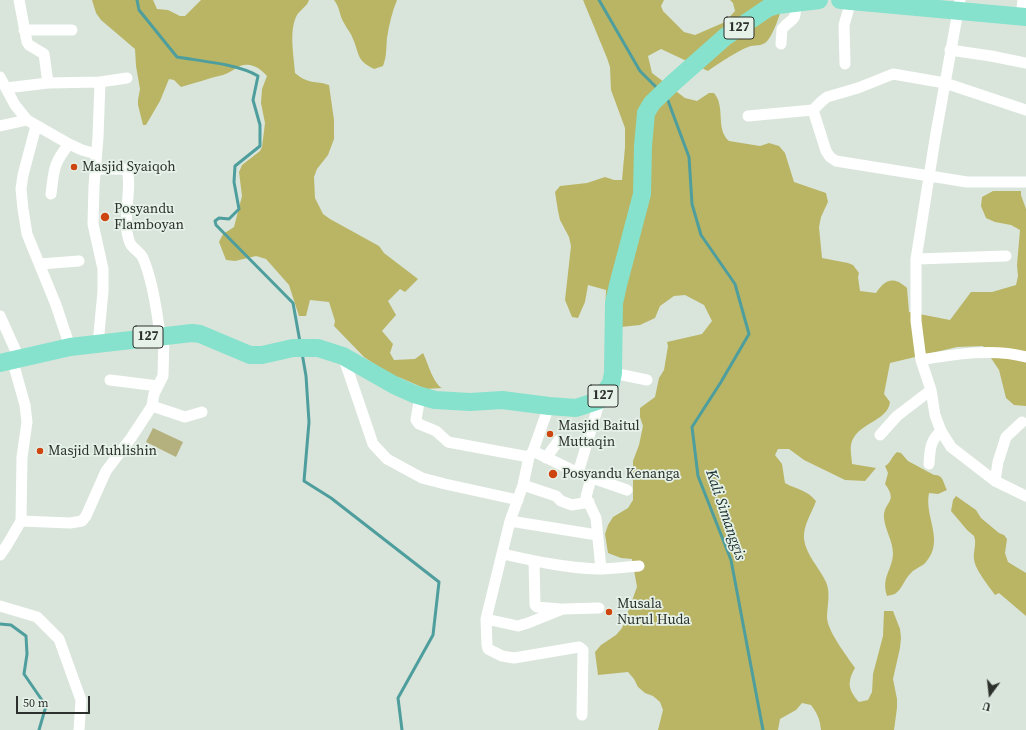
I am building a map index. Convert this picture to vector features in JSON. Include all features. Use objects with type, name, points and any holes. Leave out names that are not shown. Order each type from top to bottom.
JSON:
[{"type":"main road","name":"127","points":[[10,360],[70,347],[192,333],[200,334],[250,355],[262,355],[293,348],[318,348],[344,356],[394,385],[420,396],[443,401],[470,402],[502,400],[576,408],[600,400],[609,387],[613,373],[614,303],[642,194],[646,113],[652,103],[725,37],[762,12],[778,5],[819,0]]},
{"type":"main road","points":[[845,0],[1023,11]]},
{"type":"street","points":[[19,0],[27,42],[29,45],[44,54],[48,83]]},
{"type":"street","points":[[845,0],[844,24],[846,64]]},
{"type":"street","points":[[781,44],[782,29],[793,21],[795,17],[796,2]]},
{"type":"street","points":[[959,6],[950,50],[916,259],[916,321],[922,360],[931,390],[935,415],[941,431],[951,447],[995,481],[1026,496]]},
{"type":"street","points":[[24,30],[72,30]]},
{"type":"street","points":[[950,50],[1026,63]]},
{"type":"street","points":[[748,116],[814,110],[827,97],[858,88],[893,74],[945,83],[1026,110]]},
{"type":"street","points":[[0,77],[15,105],[32,123],[69,144],[96,154]]},
{"type":"street","points":[[6,88],[48,83],[100,82],[127,78]]},
{"type":"street","points":[[98,344],[103,291],[103,269],[93,224],[100,82]]},
{"type":"street","points":[[814,110],[826,151],[830,158],[836,161],[967,182],[1026,182]]},
{"type":"street","points":[[0,126],[32,123]]},
{"type":"street","points":[[32,123],[21,189],[28,234],[70,347]]},
{"type":"street","points":[[51,194],[55,165],[58,158],[69,144]]},
{"type":"street","points":[[22,521],[70,523],[82,521],[86,516],[106,471],[131,438],[152,406],[154,394],[163,376],[162,336],[155,303],[142,256],[131,245],[127,232],[127,170],[96,169]]},
{"type":"street","points":[[916,259],[1006,256]]},
{"type":"street","points":[[40,264],[79,261]]},
{"type":"street","points":[[0,316],[10,360],[25,405],[27,422],[22,457],[22,521],[0,554]]},
{"type":"street","points":[[922,360],[948,355],[989,353],[1006,353],[1026,357]]},
{"type":"street","points":[[344,356],[374,444],[387,459],[422,478],[518,500]]},
{"type":"street","points":[[613,373],[647,380]]},
{"type":"street","points":[[110,380],[158,386]]},
{"type":"street","points":[[880,435],[897,416],[931,390]]},
{"type":"street","points":[[420,396],[416,420],[419,424],[436,431],[448,442],[531,454],[546,458],[578,473],[627,490]]},
{"type":"street","points":[[578,473],[600,400]]},
{"type":"street","points":[[152,406],[185,417],[202,412]]},
{"type":"street","points":[[548,406],[510,521],[486,619],[487,645],[488,649],[502,656],[514,658],[579,647],[583,650],[582,715]]},
{"type":"street","points":[[995,481],[998,462],[1006,437],[1022,422]]},
{"type":"street","points":[[929,464],[931,444],[934,437],[941,431]]},
{"type":"street","points":[[546,458],[559,440]]},
{"type":"street","points":[[591,478],[586,498],[596,518],[601,569]]},
{"type":"street","points":[[522,485],[556,496],[561,501],[572,505],[589,502]]},
{"type":"street","points":[[510,521],[598,535]]},
{"type":"street","points":[[502,554],[534,561],[588,568],[601,569],[639,566]]},
{"type":"street","points":[[534,561],[535,605],[538,607],[563,609],[599,608]]},
{"type":"street","points":[[0,606],[37,617],[59,639],[81,700],[79,730]]},
{"type":"street","points":[[486,619],[518,626],[528,624],[563,609]]},
{"type":"shaded area","points":[[92,0],[153,0],[157,9],[168,10],[180,16],[185,16],[201,0],[309,0],[307,5],[297,15],[294,23],[292,45],[295,73],[308,81],[329,85],[334,120],[334,139],[328,155],[317,169],[314,177],[315,198],[323,214],[379,246],[384,253],[418,279],[405,292],[400,289],[388,301],[396,315],[382,331],[393,344],[390,353],[394,360],[415,359],[423,353],[433,377],[442,388],[426,389],[391,375],[364,357],[334,326],[335,321],[329,302],[310,300],[306,316],[299,316],[289,285],[266,259],[256,256],[235,261],[226,260],[219,242],[223,234],[234,227],[242,196],[239,172],[242,165],[260,151],[262,147],[265,123],[261,103],[262,89],[267,76],[261,70],[252,65],[244,65],[223,75],[181,87],[174,80],[169,79],[160,101],[146,125],[143,125],[138,105],[140,89],[135,49],[101,20],[96,13]]},
{"type":"shaded area","points":[[334,0],[397,0],[390,23],[383,66],[374,69],[361,60],[352,37],[342,20]]},
{"type":"shaded area","points":[[583,0],[664,0],[661,6],[663,11],[684,32],[695,35],[725,22],[735,11],[733,3],[730,0],[784,0],[773,32],[764,43],[741,50],[708,71],[661,49],[648,56],[652,73],[685,98],[697,101],[709,93],[714,93],[718,99],[722,130],[729,141],[760,146],[769,143],[779,146],[785,153],[794,182],[826,193],[828,202],[821,217],[819,227],[822,258],[853,265],[859,273],[858,277],[860,291],[876,293],[886,282],[898,282],[907,288],[909,312],[950,320],[971,292],[992,292],[1016,285],[1018,276],[1017,265],[1020,230],[1011,225],[995,222],[986,218],[981,206],[982,197],[993,191],[1021,191],[1026,209],[1026,406],[1014,405],[1006,398],[999,370],[983,346],[957,347],[890,363],[884,394],[890,402],[888,409],[878,419],[858,432],[851,445],[852,464],[876,468],[865,481],[845,480],[804,460],[789,449],[778,449],[775,455],[782,464],[785,483],[805,492],[816,501],[805,529],[805,545],[826,582],[829,595],[827,618],[828,624],[838,644],[855,668],[850,686],[853,694],[859,702],[868,700],[872,692],[873,674],[883,636],[884,611],[893,611],[900,629],[901,638],[893,679],[897,699],[894,730],[821,730],[817,714],[811,705],[802,703],[796,710],[780,719],[778,730],[658,730],[663,710],[660,702],[638,687],[628,672],[598,675],[595,652],[601,645],[616,635],[622,628],[637,587],[632,559],[621,558],[608,553],[605,534],[613,517],[628,508],[633,500],[633,461],[639,445],[643,426],[640,417],[640,408],[655,397],[659,378],[664,370],[668,346],[667,342],[702,334],[712,321],[704,305],[685,295],[674,296],[660,306],[655,318],[640,325],[621,327],[605,319],[606,290],[588,285],[585,302],[578,318],[572,317],[565,300],[571,246],[569,237],[560,220],[555,192],[560,186],[587,183],[605,177],[614,180],[622,180],[625,147],[625,128],[611,90],[610,67]]},
{"type":"shaded area","points":[[153,428],[183,442],[176,457],[146,442]]},
{"type":"shaded area","points":[[897,452],[901,453],[908,461],[934,475],[940,476],[947,490],[938,494],[929,493],[929,511],[934,537],[934,545],[931,554],[924,564],[909,575],[898,591],[887,596],[885,584],[893,554],[892,545],[884,518],[884,512],[891,499],[889,490],[885,484],[888,473],[885,466]]},
{"type":"shaded area","points":[[956,496],[976,510],[981,518],[999,533],[1004,535],[1007,539],[1005,553],[1008,562],[1026,573],[1026,616],[999,593],[995,595],[980,573],[974,559],[974,536],[951,511],[953,500]]},
{"type":"waterway","points":[[137,0],[139,10],[177,57],[230,66],[258,76],[253,100],[260,125],[260,146],[235,166],[234,182],[239,209],[229,219],[219,218],[215,221],[216,225],[293,303],[300,342]]},
{"type":"waterway","name":"Kali Simanggis","points":[[599,0],[640,71],[659,90]]},
{"type":"waterway","name":"Kali Simanggis","points":[[667,98],[689,157],[692,204],[701,235],[735,284],[749,334],[721,382],[692,427],[698,476],[731,560],[763,730]]},
{"type":"waterway","points":[[302,353],[306,376],[309,422],[304,481],[331,498],[439,582],[433,635],[398,698],[402,730]]},
{"type":"waterway","points":[[0,624],[11,625],[26,636],[27,654],[24,674],[46,706],[39,730]]},
{"type":"place","name":"Masjid Syaiqoh","points":[[74,167]]},
{"type":"place","name":"Posyandu Flamboyan","points":[[105,217]]},
{"type":"place","name":"Masjid Baitul Muttaqin","points":[[550,434]]},
{"type":"place","name":"Masjid Muhlishin","points":[[40,451]]},
{"type":"place","name":"Posyandu Kenanga","points":[[553,474]]},
{"type":"place","name":"Musala Nurul Huda","points":[[609,612]]}]
